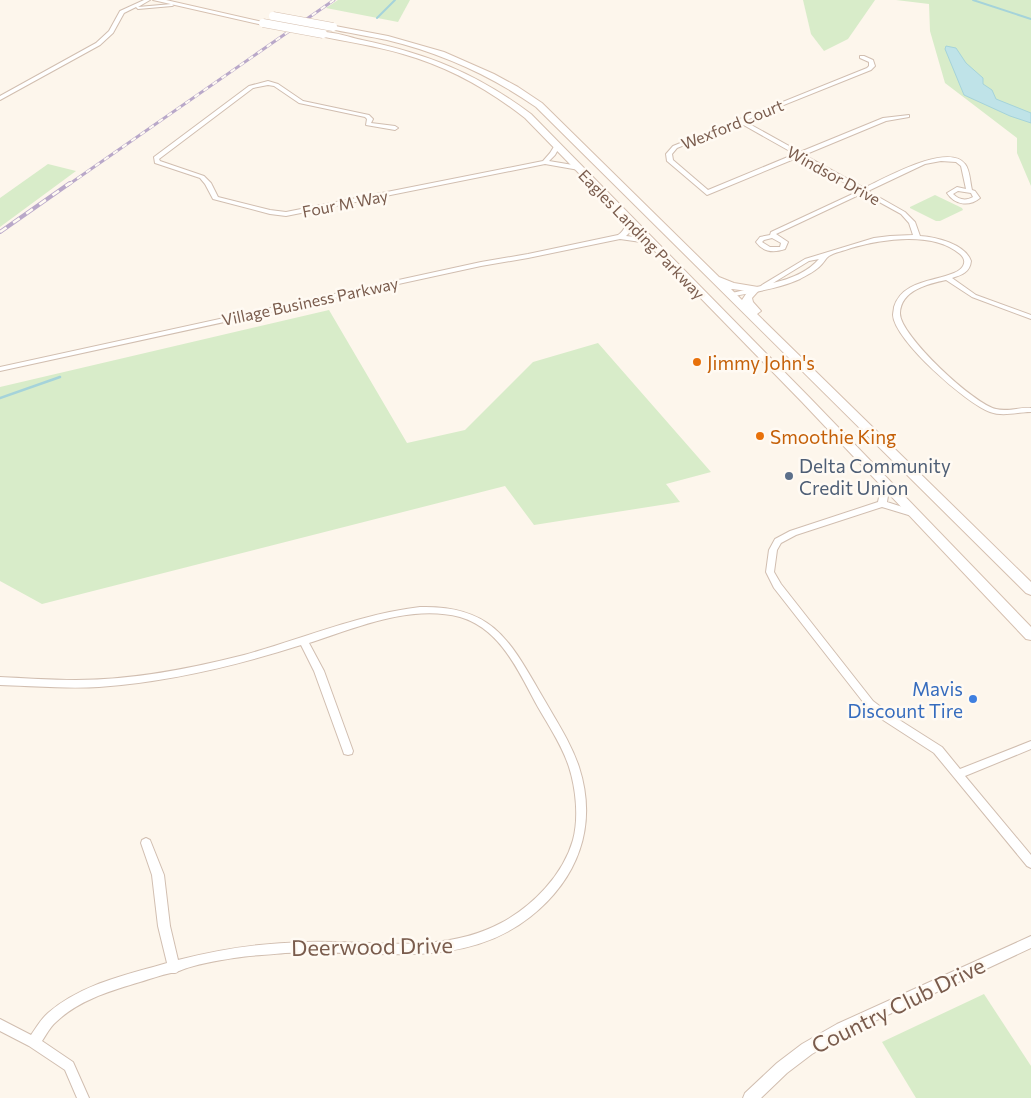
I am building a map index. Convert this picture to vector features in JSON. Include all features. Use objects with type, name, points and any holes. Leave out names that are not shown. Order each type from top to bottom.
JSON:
[{"type":"main road","name":"Eagles Landing Parkway","points":[[156,0],[262,23],[372,43],[410,53],[477,80],[503,96],[528,116],[631,221],[1031,635]]},
{"type":"main road","points":[[190,0],[246,11]]},
{"type":"main road","name":"Eagles Landing Parkway","points":[[264,14],[333,26],[429,48],[472,65],[520,90],[545,111],[1031,590]]},
{"type":"main road","points":[[707,272],[732,286],[762,287]]},
{"type":"main road","points":[[762,287],[747,298],[748,303],[792,347],[812,374]]},
{"type":"main road","points":[[998,601],[1031,625]]},
{"type":"street","points":[[130,7],[136,0]]},
{"type":"street","points":[[0,98],[98,44],[110,32],[122,12],[148,0]]},
{"type":"street","points":[[121,15],[143,7],[172,5]]},
{"type":"street","name":"Wexford Court","points":[[798,154],[707,193],[670,161],[669,154],[675,147],[869,69],[872,66],[871,61],[862,57]]},
{"type":"street","points":[[159,162],[156,158],[159,154],[251,87],[262,83],[276,86],[301,102],[367,116],[370,119],[368,124],[395,128]]},
{"type":"street","points":[[798,154],[884,118],[907,116]]},
{"type":"street","name":"Windsor Drive","points":[[740,121],[903,213],[912,222],[917,238]]},
{"type":"street","points":[[545,162],[553,154],[556,146]]},
{"type":"street","points":[[773,236],[773,233],[923,163],[947,159],[958,160],[964,166],[969,190]]},
{"type":"street","name":"Four M Way","points":[[159,162],[202,177],[208,183],[215,198],[270,212],[286,214],[545,162],[579,168]]},
{"type":"street","points":[[620,237],[630,227],[631,221]]},
{"type":"street","name":"Village Business Parkway","points":[[0,369],[460,268],[620,237],[643,240],[653,244]]},
{"type":"street","points":[[762,287],[807,260],[866,241],[888,238],[917,238],[935,239],[947,244],[967,257],[968,264],[966,270],[948,278],[929,281],[916,286],[905,294],[898,304],[895,316],[900,329],[921,354],[975,402],[993,411],[1031,410]]},
{"type":"street","points":[[730,295],[762,287],[787,276],[800,275],[821,263],[826,255]]},
{"type":"street","points":[[948,278],[974,296],[1031,317]]},
{"type":"street","points":[[882,504],[886,483]]},
{"type":"street","points":[[915,514],[882,504],[793,534],[778,541],[773,550],[770,572],[777,586],[870,704],[881,715],[924,739],[938,750],[1031,863]]},
{"type":"street","name":"Deerwood Drive","points":[[0,681],[78,684],[128,680],[232,661],[393,614],[424,610],[446,611],[465,615],[486,624],[516,657],[565,747],[577,777],[580,804],[579,840],[564,871],[544,896],[519,919],[496,934],[474,942],[445,948],[403,949],[320,946],[228,954],[98,989],[78,999],[51,1018],[33,1042]]},
{"type":"street","points":[[303,641],[319,671],[348,751]]},
{"type":"street","points":[[958,774],[1031,745]]},
{"type":"street","points":[[146,843],[158,875],[164,926],[174,968]]},
{"type":"street","name":"Country Club Drive","points":[[750,1098],[782,1068],[806,1049],[842,1029],[1031,942]]},
{"type":"street","points":[[0,1025],[33,1042],[69,1066],[83,1098]]},
{"type":"green space","points":[[338,0],[410,0],[398,22],[326,8]]},
{"type":"green space","points":[[803,0],[875,0],[848,39],[824,51],[811,34]]},
{"type":"green space","points":[[896,0],[1031,0],[1031,186],[1017,153],[1017,138],[945,83],[930,31],[929,4]]},
{"type":"green space","points":[[48,164],[76,171],[0,227],[0,198]]},
{"type":"green space","points":[[935,195],[963,210],[940,221],[936,221],[910,208]]},
{"type":"green space","points":[[329,310],[407,443],[465,430],[533,362],[598,343],[711,472],[666,484],[680,502],[534,525],[505,486],[42,604],[0,581],[0,387]]},
{"type":"green space","points":[[984,994],[1031,1066],[1031,1098],[916,1098],[882,1042]]},
{"type":"water","points":[[946,46],[956,48],[966,63],[983,78],[983,84],[992,90],[996,99],[1031,113],[1031,123],[1010,116],[964,95],[945,49]]},
{"type":"waterway","points":[[377,18],[395,0]]},
{"type":"waterway","points":[[973,0],[1031,19]]},
{"type":"waterway","points":[[0,398],[60,377]]},
{"type":"railway","points":[[68,185],[334,0]]},
{"type":"railway","points":[[0,232],[70,183]]},
{"type":"place","name":"Jimmy John's","points":[[697,362]]},
{"type":"place","name":"Smoothie King","points":[[760,436]]},
{"type":"place","name":"Delta Community Credit Union","points":[[789,476]]},
{"type":"place","name":"Mavis Discount Tire","points":[[973,699]]}]
